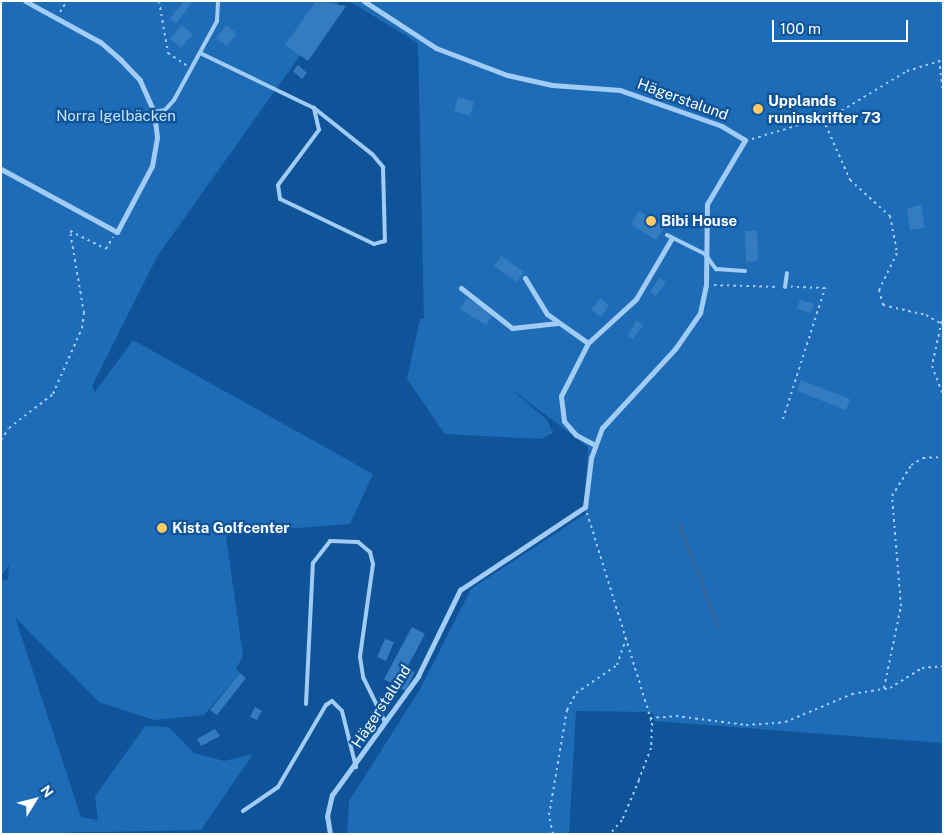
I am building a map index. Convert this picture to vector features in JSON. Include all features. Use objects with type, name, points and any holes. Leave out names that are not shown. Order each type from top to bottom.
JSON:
[{"type":"street","points":[[1,169],[117,232],[152,166],[157,137],[154,112],[140,80],[121,60],[100,42],[25,1]]},
{"type":"street","name":"Hägerstalund","points":[[364,1],[436,48],[507,75],[552,85],[620,90],[722,126],[745,140]]},
{"type":"street","points":[[585,508],[595,445],[613,414],[695,324],[706,285],[707,204],[745,140]]},
{"type":"street","points":[[595,445],[570,429],[560,404],[588,343],[636,299],[669,236]]},
{"type":"street","points":[[526,278],[539,304],[558,323],[588,343]]},
{"type":"street","points":[[461,288],[512,328],[558,323]]},
{"type":"street","name":"Hägerstalund","points":[[330,834],[330,800],[356,767],[418,676],[460,590],[585,508]]},
{"type":"lane","points":[[154,112],[165,110],[174,100],[217,21],[218,1]]},
{"type":"lane","points":[[200,53],[314,108],[383,167],[385,241],[374,244],[280,199],[278,185],[318,130],[314,108]]},
{"type":"lane","points":[[669,236],[705,254],[716,269],[745,271]]},
{"type":"lane","points":[[785,287],[787,273]]},
{"type":"lane","points":[[306,704],[313,562],[330,542],[358,542],[370,552],[374,564],[360,657],[363,677],[386,724]]},
{"type":"lane","points":[[243,811],[278,787],[326,705],[332,701],[342,711],[356,767]]},
{"type":"path","points":[[56,18],[67,1]]},
{"type":"path","points":[[159,1],[168,53],[191,69]]},
{"type":"path","points":[[939,60],[943,94]]},
{"type":"path","points":[[745,140],[823,119],[869,97],[907,71],[943,60]]},
{"type":"path","points":[[823,119],[850,180],[890,216],[898,254],[879,290],[884,306],[926,315],[942,325]]},
{"type":"path","points":[[1,440],[9,428],[53,394],[82,328],[84,313],[70,231],[106,250],[117,232]]},
{"type":"path","points":[[706,285],[825,288],[783,419]]},
{"type":"path","points":[[943,316],[932,366],[943,395]]},
{"type":"path","points":[[884,688],[901,606],[892,496],[911,466],[924,458],[943,457]]},
{"type":"path","points":[[585,508],[650,718],[651,748],[622,820],[610,834]]},
{"type":"path","points":[[553,834],[550,815],[567,710],[576,694],[617,665],[626,638]]},
{"type":"path","points":[[650,718],[676,716],[769,724],[820,710],[852,694],[884,688],[922,668],[943,666]]},
{"type":"green space","name":"Norra Igelbäcken","points":[[1,1],[339,1],[158,255],[92,386],[95,392],[133,340],[373,474],[350,524],[231,533],[226,537],[243,656],[236,669],[240,673],[204,715],[154,720],[99,702],[15,617],[81,817],[98,820],[95,796],[145,726],[169,727],[194,753],[224,761],[253,754],[201,830],[1,834],[1,580],[8,580],[9,565],[1,576]]},
{"type":"green space","points":[[349,1],[943,1],[943,743],[655,721],[652,712],[576,711],[569,834],[347,834],[349,801],[419,691],[471,589],[585,514],[588,447],[510,388],[547,420],[553,433],[541,439],[445,434],[407,379],[420,319],[424,319],[418,43]]},
{"type":"building","points":[[184,1],[193,1],[176,24],[170,19]]},
{"type":"building","points":[[316,1],[346,6],[308,61],[285,45]]},
{"type":"building","points":[[181,25],[193,34],[181,48],[170,39]]},
{"type":"building","points":[[227,25],[237,34],[227,46],[216,38]]},
{"type":"building","points":[[298,65],[307,73],[302,79],[293,71]]},
{"type":"building","points":[[458,97],[474,102],[470,116],[454,111]]},
{"type":"building","points":[[921,205],[925,228],[910,230],[907,208]]},
{"type":"building","points":[[639,211],[665,227],[656,240],[631,224]]},
{"type":"building","points":[[745,231],[757,231],[758,261],[746,262]]},
{"type":"building","points":[[501,256],[524,272],[517,282],[494,266]]},
{"type":"building","points":[[659,278],[666,282],[656,296],[650,292]]},
{"type":"building","points":[[467,298],[493,314],[486,325],[460,309]]},
{"type":"building","points":[[600,298],[609,305],[601,317],[591,310]]},
{"type":"building","points":[[800,300],[814,304],[811,313],[797,309]]},
{"type":"building","points":[[636,320],[643,325],[633,339],[628,336]]},
{"type":"building","points":[[801,380],[850,399],[846,410],[797,391]]},
{"type":"building","points":[[412,627],[425,634],[407,668],[415,672],[405,691],[384,679]]},
{"type":"building","points":[[385,639],[394,642],[386,661],[377,657]]},
{"type":"building","points":[[240,673],[246,678],[217,715],[210,710]]},
{"type":"building","points":[[255,707],[262,711],[257,720],[250,717]]},
{"type":"building","points":[[215,729],[220,736],[201,746],[197,739]]},
{"type":"waterway","points":[[679,523],[718,626]]},
{"type":"place","name":"Upplands runinskrifter 73","points":[[758,109]]},
{"type":"place","name":"Bibi House","points":[[651,221]]},
{"type":"place","name":"Kista Golfcenter","points":[[162,528]]}]
